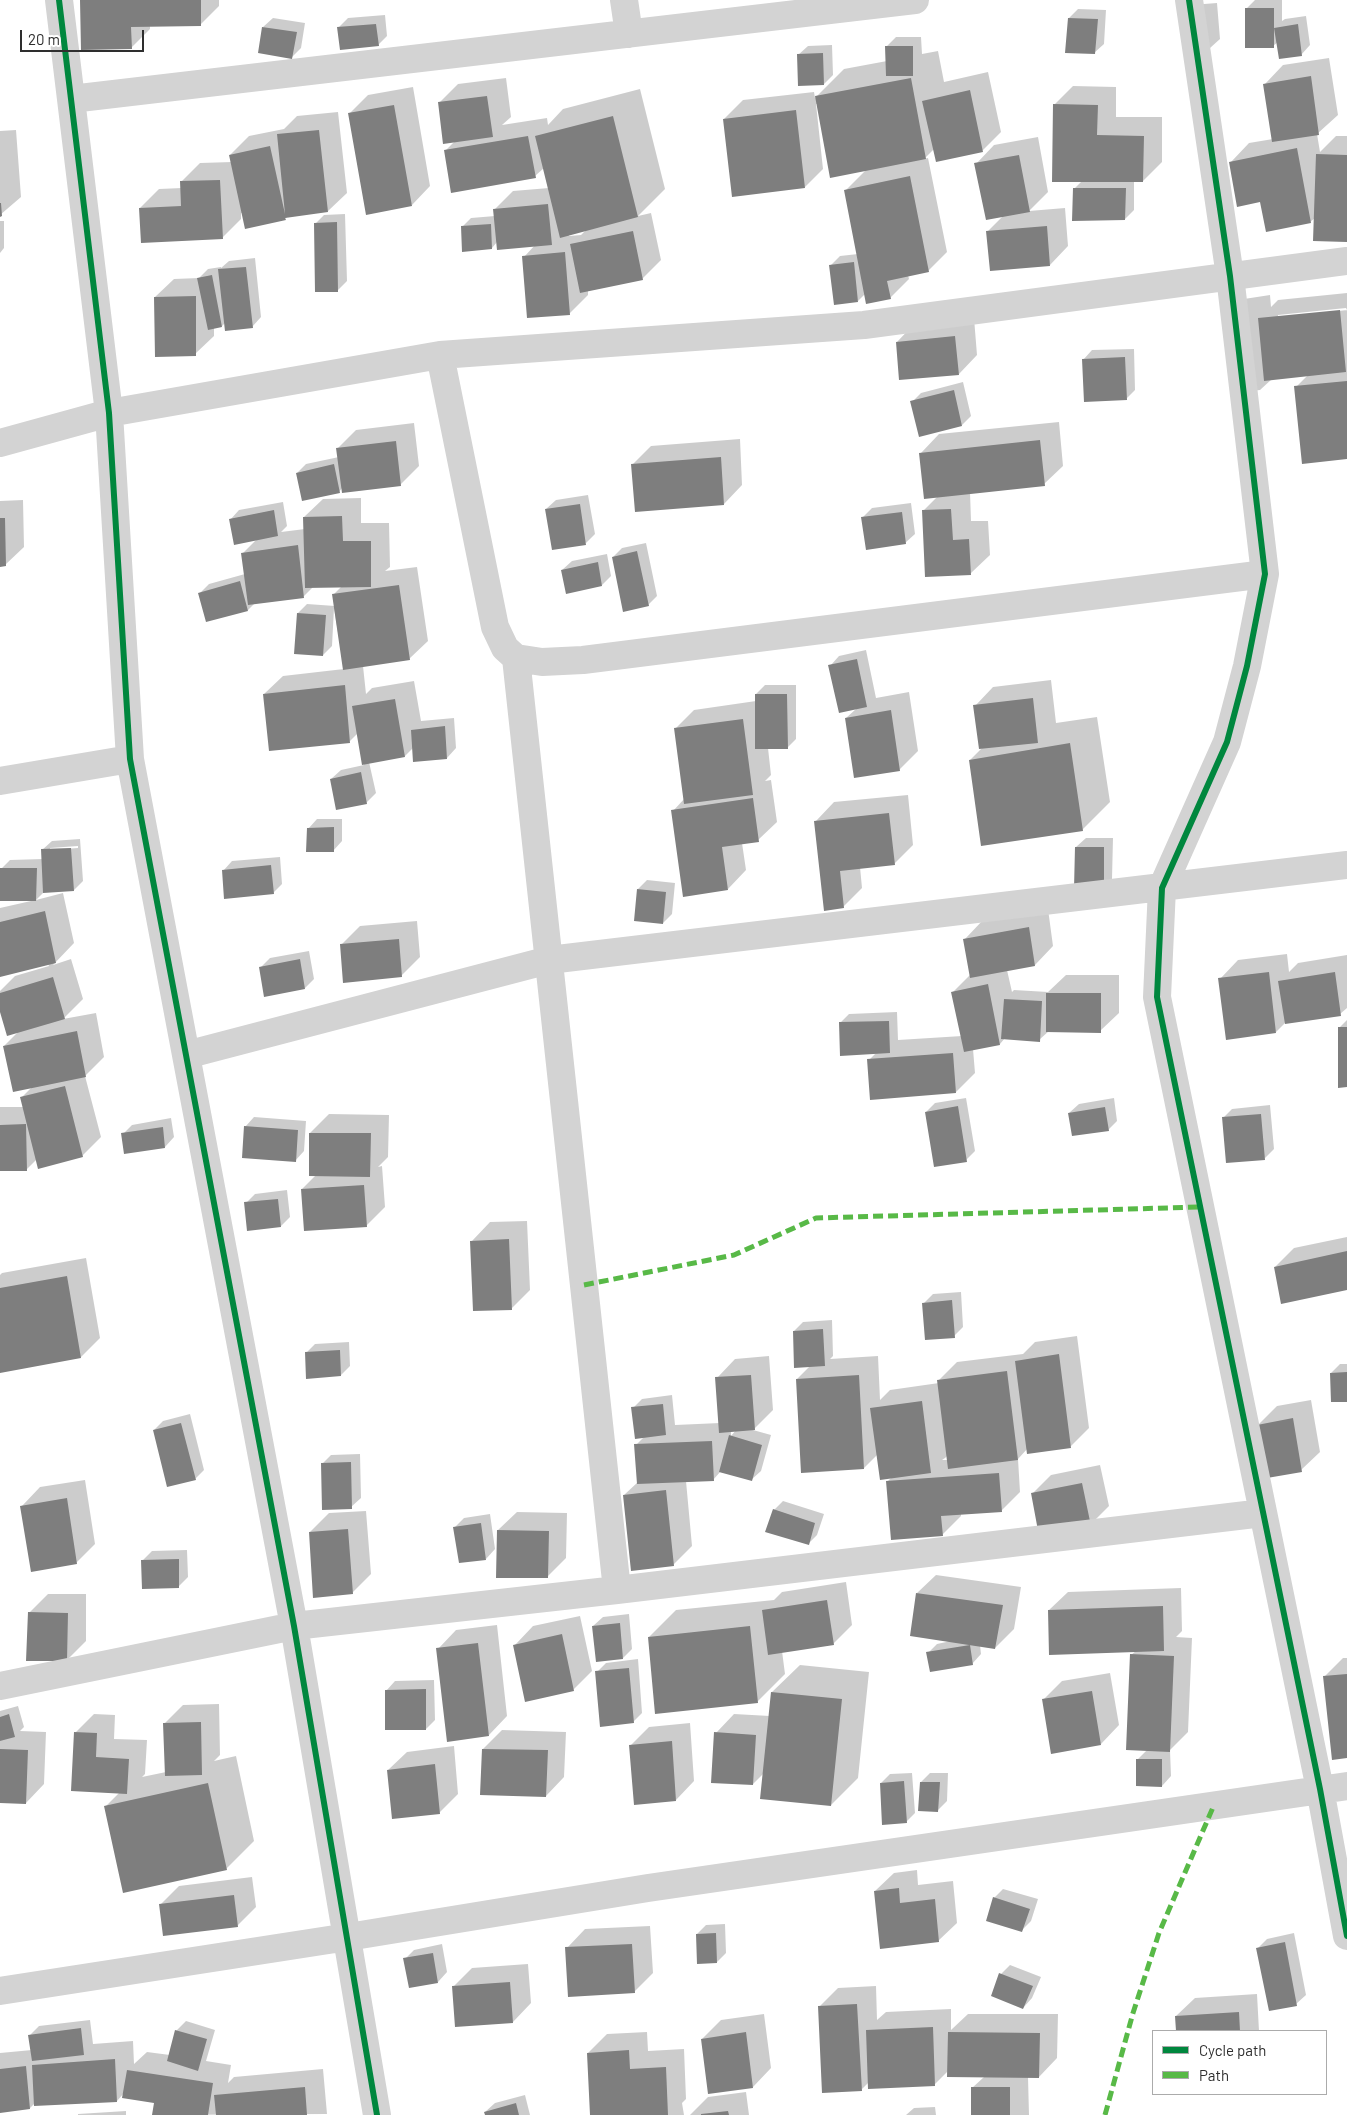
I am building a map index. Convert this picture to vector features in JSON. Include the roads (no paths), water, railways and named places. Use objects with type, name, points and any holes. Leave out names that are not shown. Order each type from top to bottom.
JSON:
[{"type":"street","points":[[59,0],[109,413],[130,759],[294,1626],[377,2115]]},
{"type":"street","points":[[624,0],[629,34]]},
{"type":"street","points":[[71,99],[915,0]]},
{"type":"street","points":[[1189,0],[1230,276],[1265,574],[1247,666],[1227,742],[1162,888],[1157,997],[1320,1789],[1347,1936]]},
{"type":"street","points":[[0,443],[109,413],[440,355],[864,325],[1347,261]]},
{"type":"street","points":[[440,355],[495,627],[505,648],[516,658],[542,662],[584,660],[1265,574]]},
{"type":"street","points":[[516,658],[617,1590]]},
{"type":"street","points":[[0,781],[130,759]]},
{"type":"street","points":[[186,1055],[549,960],[1347,865]]},
{"type":"street","points":[[0,1686],[294,1626],[617,1590],[1263,1513]]},
{"type":"street","points":[[0,1991],[648,1888],[1347,1786]]}]
